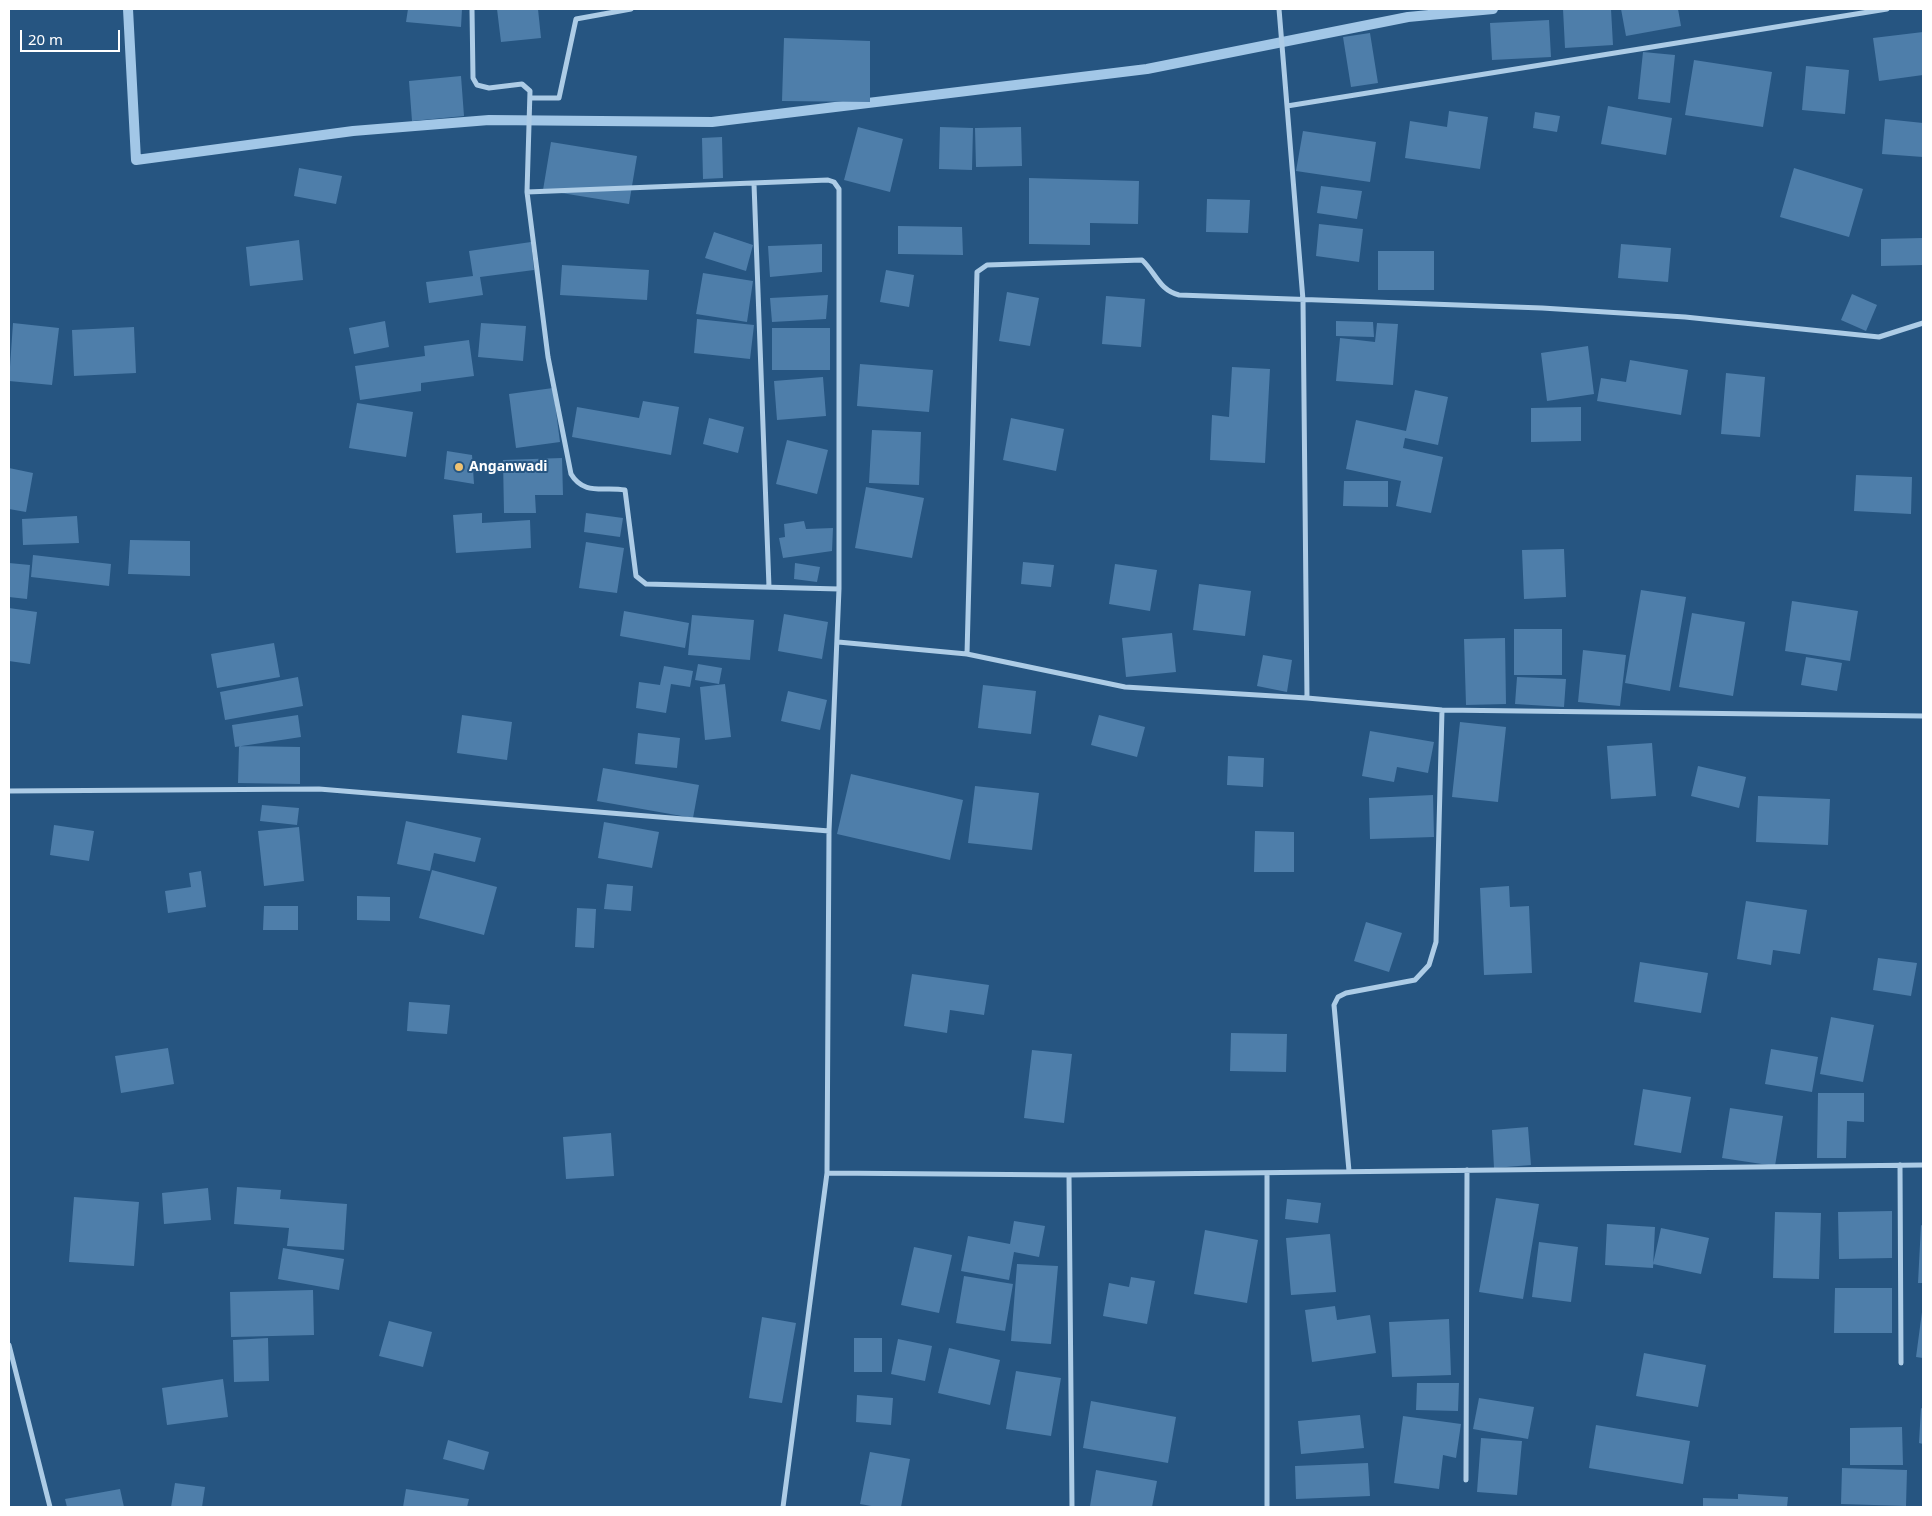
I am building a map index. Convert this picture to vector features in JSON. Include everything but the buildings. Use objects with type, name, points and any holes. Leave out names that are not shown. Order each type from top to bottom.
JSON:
[{"type":"street","points":[[472,9],[473,78],[477,85],[489,88],[522,84],[530,91],[527,192],[548,357],[571,474],[576,483],[592,490],[622,489],[627,493],[636,576],[640,582],[646,584],[839,589]]},
{"type":"street","points":[[530,98],[558,98],[576,19],[631,9]]},
{"type":"street","points":[[1279,9],[1303,300],[1307,698]]},
{"type":"street","points":[[1287,106],[1887,9]]},
{"type":"street","points":[[527,192],[828,180],[834,182],[839,189],[839,589],[829,831],[827,1173],[783,1507]]},
{"type":"street","points":[[754,184],[769,587]]},
{"type":"street","points":[[967,654],[977,272],[987,264],[1142,260],[1169,293],[1179,295],[1542,308],[1685,317],[1879,337],[1923,323]]},
{"type":"street","points":[[838,642],[967,654],[1125,687],[1307,698],[1442,710],[1923,716]]},
{"type":"street","points":[[1349,1172],[1334,1005],[1338,997],[1346,992],[1415,980],[1429,965],[1436,942],[1442,710]]},
{"type":"street","points":[[9,791],[319,789],[829,831]]},
{"type":"street","points":[[1900,1165],[1901,1363]]},
{"type":"street","points":[[827,1173],[1068,1175],[1923,1165]]},
{"type":"street","points":[[1466,1480],[1467,1170]]},
{"type":"street","points":[[1267,1172],[1267,1506]]},
{"type":"street","points":[[1068,1175],[1072,1507]]},
{"type":"street","points":[[9,1345],[50,1507]]},
{"type":"waterway","points":[[128,9],[136,160],[353,131],[489,120],[712,122],[1147,69],[1408,17],[1493,9]]},
{"type":"place","name":"Anganwadi","points":[[459,467]]}]
